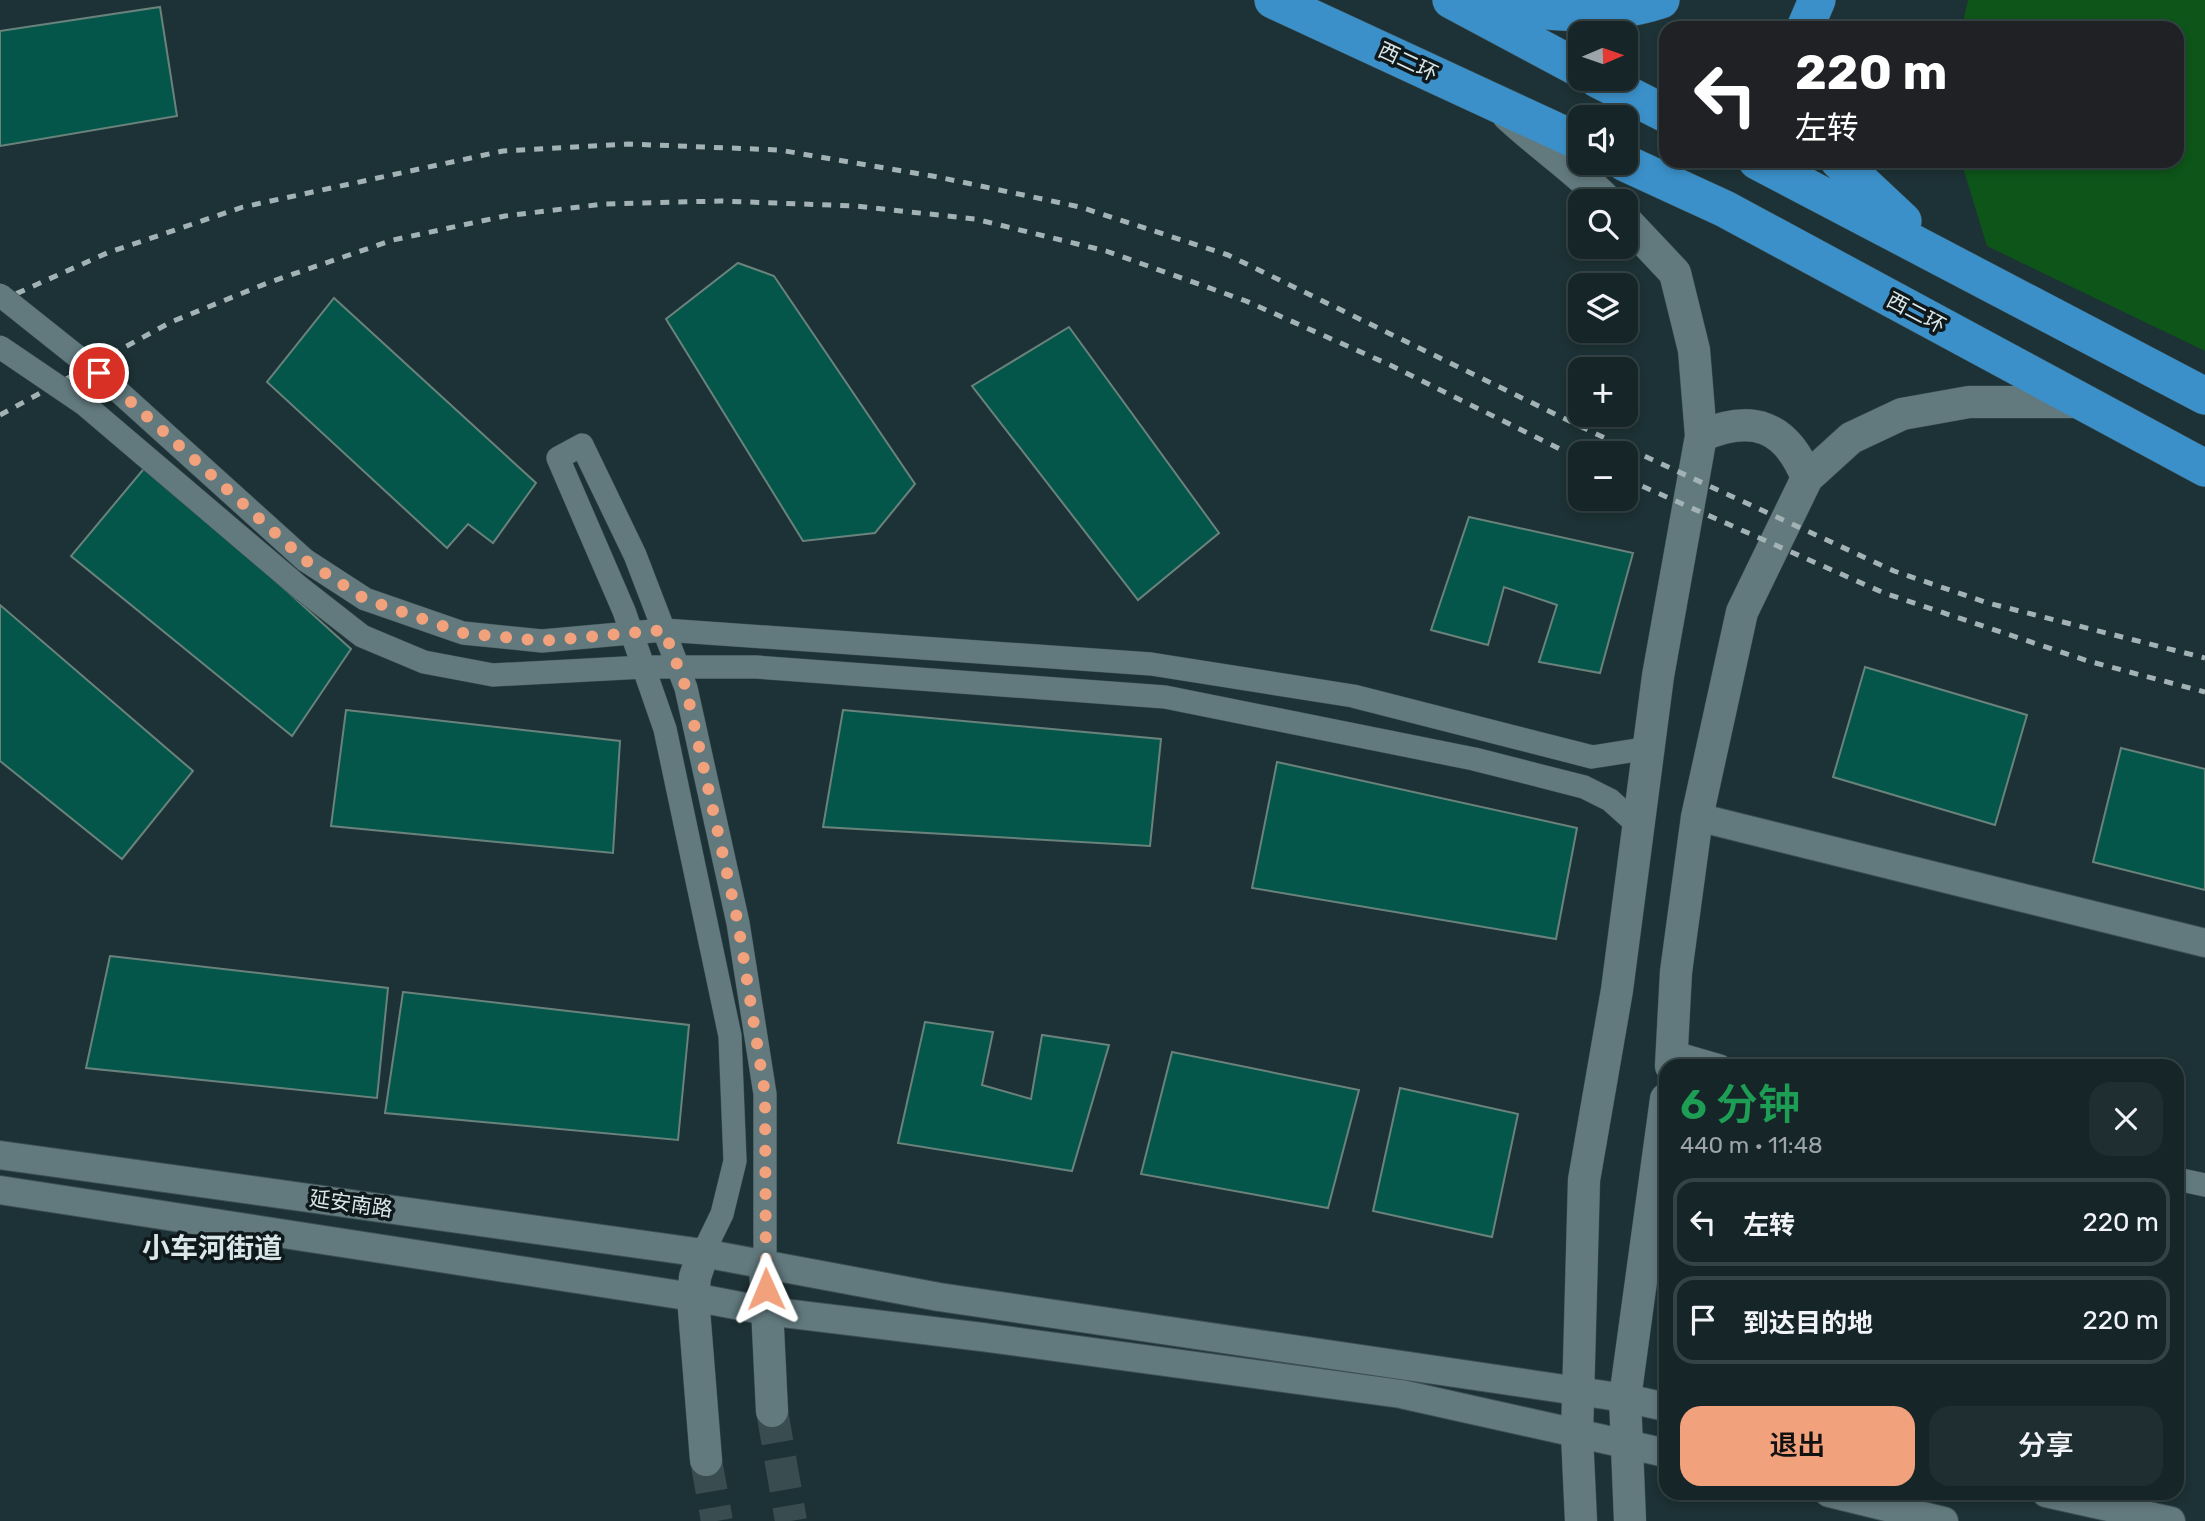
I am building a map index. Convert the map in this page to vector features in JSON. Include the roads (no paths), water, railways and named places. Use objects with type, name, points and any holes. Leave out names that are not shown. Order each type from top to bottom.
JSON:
[{"type":"highway","name":"西二环","points":[[1273,0],[1568,136]]},
{"type":"highway","points":[[1451,0],[1568,63]]},
{"type":"highway","points":[[1483,0],[1554,12],[1599,12],[1661,0]]},
{"type":"highway","points":[[1808,21],[1817,0]]},
{"type":"highway","points":[[1621,91],[1659,110]]},
{"type":"highway","points":[[1771,168],[1943,256],[2205,396]]},
{"type":"highway","points":[[1847,168],[1943,256]]},
{"type":"highway","name":"西二环","points":[[1638,169],[1725,209],[2200,467]]},
{"type":"main road","points":[[1491,101],[1555,158],[1584,177],[1596,189]]},
{"type":"main road","points":[[1581,1521],[1577,1435],[1584,1180],[1617,989],[1658,676],[1702,436],[1694,349],[1675,273],[1638,234]]},
{"type":"main road","points":[[1671,1059],[1676,972],[1697,817],[1742,612],[1807,478],[1851,438],[1902,414],[1969,401],[2081,402]]},
{"type":"main road","points":[[1702,436],[1728,425],[1755,425],[1780,437],[1798,454],[1807,478]]},
{"type":"main road","points":[[1630,1521],[1629,1444],[1625,1398],[1659,1150]]},
{"type":"main road","points":[[703,1253],[695,1276],[693,1297],[706,1460]]},
{"type":"main road","points":[[765,1266],[772,1411]]},
{"type":"street","points":[[0,295],[99,373],[305,560],[365,599],[463,633],[542,641],[664,630],[1151,664],[1353,696],[1592,757],[1649,748]]},
{"type":"street","points":[[0,347],[84,404],[298,586],[362,636],[424,662],[493,675],[644,667],[756,667],[1165,697],[1474,760],[1584,788],[1610,800],[1639,826]]},
{"type":"street","points":[[703,1253],[722,1214],[735,1161],[730,1036],[665,729],[631,631],[558,458],[582,444],[635,555],[686,688],[738,923],[765,1094],[765,1266]]},
{"type":"street","points":[[1697,817],[2205,943]]},
{"type":"street","name":"延安南路","points":[[0,1155],[703,1253],[939,1297],[1625,1398],[1659,1405]]},
{"type":"street","points":[[2184,1180],[2205,1185]]},
{"type":"street","points":[[0,1190],[693,1297],[767,1311],[982,1336],[1401,1394],[1659,1451]]},
{"type":"street","points":[[1858,1500],[1944,1521]]},
{"type":"street","points":[[2077,1500],[2171,1521]]},
{"type":"tunnel","points":[[772,1411],[791,1521]]},
{"type":"tunnel","points":[[706,1460],[717,1521]]},
{"type":"railway","points":[[0,301],[107,253],[243,207],[503,151],[629,144],[779,150],[938,177],[1080,207],[1228,255],[1592,432],[1894,571],[1988,603],[2205,658]]},
{"type":"railway","points":[[0,415],[171,322],[270,282],[393,240],[505,216],[604,204],[720,201],[855,206],[975,219],[1106,251],[1246,301],[1390,365],[1568,453]]},
{"type":"railway","points":[[1638,484],[1884,593],[2088,661],[2205,692]]},
{"type":"district","name":"小车河街道","points":[[212,1248]]}]
